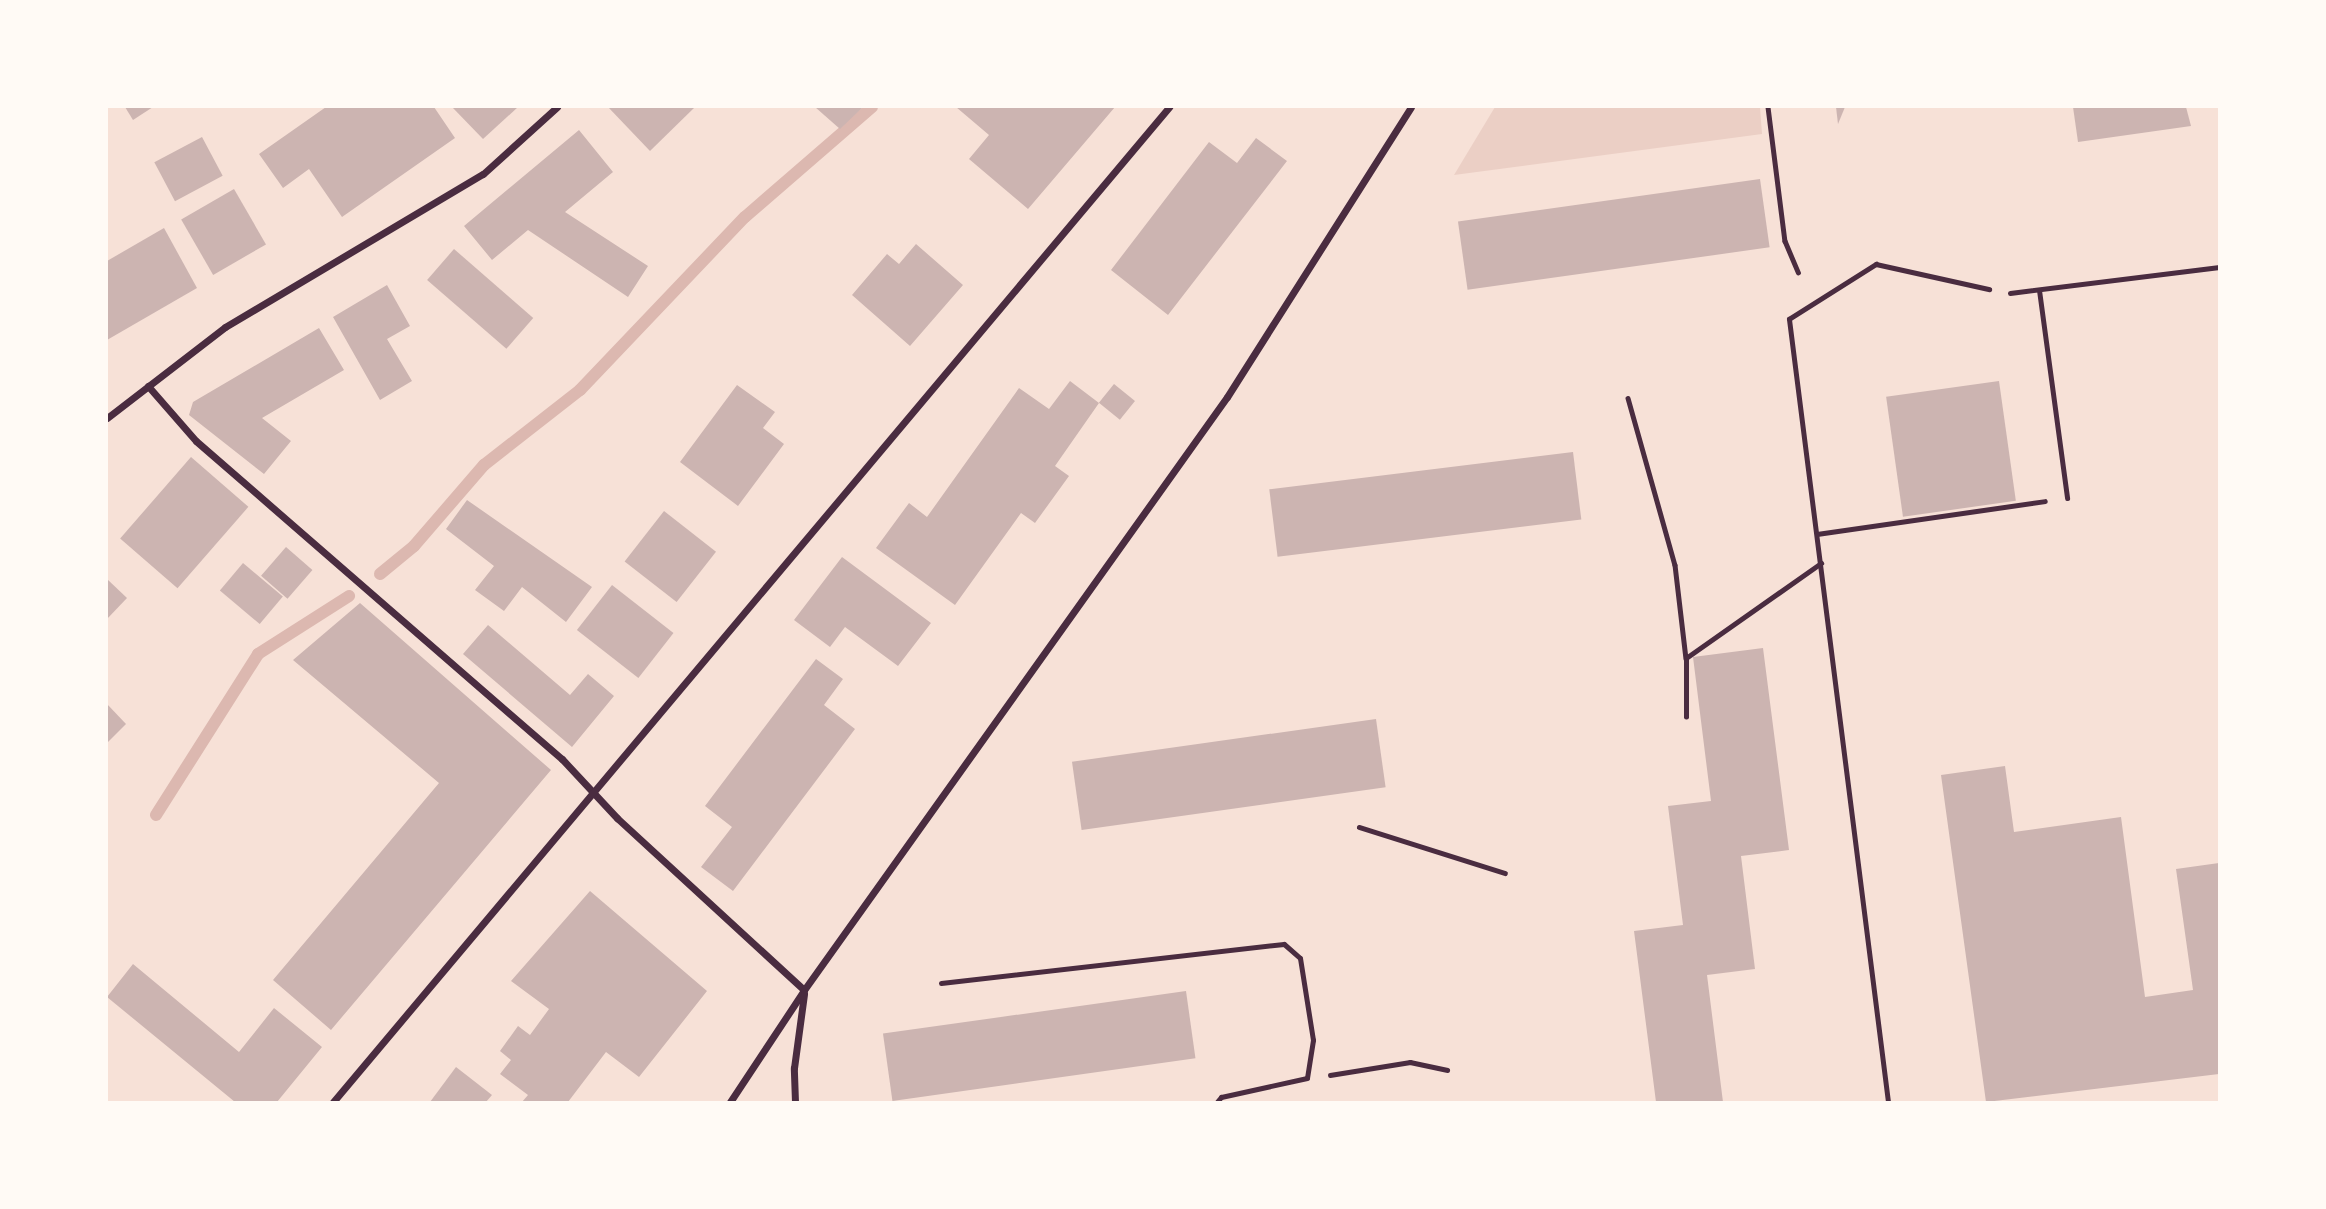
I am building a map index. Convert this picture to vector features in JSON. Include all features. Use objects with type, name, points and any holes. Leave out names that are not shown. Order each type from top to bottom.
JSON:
[{"type":"street","points":[[107,418],[225,327],[483,174],[557,107]]},
{"type":"street","points":[[333,1102],[1169,107]]},
{"type":"street","points":[[730,1102],[804,990],[1227,397],[1411,107]]},
{"type":"street","points":[[148,386],[196,440],[562,759],[594,794],[804,990]]},
{"type":"street","points":[[794,1102],[794,1068],[804,990]]},
{"type":"lane","points":[[2010,293],[2219,267]]},
{"type":"lane","points":[[2039,290],[2067,498]]},
{"type":"lane","points":[[941,983],[1284,944],[1300,958],[1313,1040],[1307,1079],[1221,1097],[1217,1102]]},
{"type":"path","points":[[1768,107],[1784,241],[1798,272]]},
{"type":"path","points":[[1888,1102],[1789,319],[1876,264],[2010,293]]},
{"type":"path","points":[[1628,398],[1675,565],[1686,658],[1686,717]]},
{"type":"path","points":[[1817,534],[2067,498]]},
{"type":"path","points":[[1686,658],[1821,563]]},
{"type":"path","points":[[1359,827],[1505,873]]},
{"type":"path","points":[[1307,1079],[1410,1062],[1447,1070]]},
{"type":"shaded area","points":[[1495,107],[1760,107],[1762,134],[1454,175]]},
{"type":"building","points":[[125,107],[153,107],[133,120]]},
{"type":"building","points":[[326,107],[434,107],[455,138],[342,217],[309,169],[283,188],[259,154]]},
{"type":"building","points":[[452,107],[518,107],[483,139]]},
{"type":"building","points":[[608,107],[695,107],[650,151]]},
{"type":"building","points":[[815,107],[863,107],[840,129]]},
{"type":"building","points":[[956,107],[1115,107],[1028,209],[969,159],[989,135]]},
{"type":"building","points":[[1836,107],[1845,107],[1838,124]]},
{"type":"building","points":[[2073,107],[2186,107],[2191,126],[2078,142]]},
{"type":"building","points":[[579,130],[613,172],[565,212],[648,266],[628,297],[528,230],[492,260],[464,226]]},
{"type":"building","points":[[202,137],[223,176],[175,201],[154,162]]},
{"type":"building","points":[[1256,138],[1287,161],[1168,315],[1111,270],[1209,142],[1237,163]]},
{"type":"building","points":[[1760,179],[1770,247],[1468,290],[1458,221]]},
{"type":"building","points":[[234,189],[266,244],[213,275],[181,220]]},
{"type":"building","points":[[164,228],[197,288],[107,340],[107,261]]},
{"type":"building","points":[[916,244],[963,285],[910,346],[852,295],[887,254],[899,264]]},
{"type":"building","points":[[454,249],[533,318],[506,349],[427,280]]},
{"type":"building","points":[[387,285],[410,326],[387,339],[412,381],[380,400],[333,317]]},
{"type":"building","points":[[319,328],[344,370],[262,418],[291,441],[264,474],[189,415],[193,402]]},
{"type":"building","points":[[1070,381],[1099,403],[1055,466],[1069,476],[1035,523],[1021,513],[955,605],[876,548],[909,503],[927,517],[1019,388],[1049,409]]},
{"type":"building","points":[[1999,381],[2016,501],[1903,517],[1886,397]]},
{"type":"building","points":[[1114,384],[1135,401],[1120,420],[1099,403]]},
{"type":"building","points":[[737,385],[775,412],[763,428],[784,444],[738,506],[680,462]]},
{"type":"building","points":[[1573,452],[1581,519],[1278,557],[1269,489]]},
{"type":"building","points":[[191,457],[248,507],[178,588],[120,539]]},
{"type":"building","points":[[467,500],[592,587],[566,622],[522,587],[504,611],[475,590],[494,566],[446,529]]},
{"type":"building","points":[[664,511],[716,552],[677,602],[625,561]]},
{"type":"building","points":[[286,547],[312,570],[287,599],[261,576]]},
{"type":"building","points":[[842,557],[931,623],[898,666],[845,627],[830,647],[794,620]]},
{"type":"building","points":[[243,563],[283,596],[260,624],[220,591]]},
{"type":"building","points":[[107,579],[127,598],[107,619]]},
{"type":"building","points":[[612,585],[673,633],[638,678],[577,630]]},
{"type":"building","points":[[360,603],[551,770],[331,1030],[273,980],[439,783],[293,660]]},
{"type":"building","points":[[488,625],[570,695],[588,674],[614,696],[572,747],[463,654]]},
{"type":"building","points":[[1763,648],[1789,850],[1741,856],[1755,969],[1707,975],[1723,1102],[1656,1102],[1634,931],[1683,925],[1668,806],[1711,801],[1693,657]]},
{"type":"building","points":[[816,659],[843,679],[824,705],[855,729],[733,891],[701,867],[732,827],[705,806]]},
{"type":"building","points":[[107,704],[126,724],[107,743]]},
{"type":"building","points":[[1376,719],[1386,787],[1082,830],[1072,762]]},
{"type":"building","points":[[2005,766],[2014,832],[2121,817],[2145,997],[2193,990],[2176,869],[2219,863],[2219,1074],[1986,1102],[1941,775]]},
{"type":"building","points":[[590,891],[707,991],[639,1077],[606,1052],[568,1102],[522,1102],[528,1095],[500,1074],[511,1060],[500,1051],[518,1026],[530,1035],[549,1009],[511,981]]},
{"type":"building","points":[[133,964],[239,1052],[274,1008],[322,1047],[277,1102],[235,1102],[107,997]]},
{"type":"building","points":[[1186,991],[1195,1058],[892,1101],[883,1034]]},
{"type":"building","points":[[456,1067],[492,1095],[486,1102],[430,1102]]},
{"type":"waterway","points":[[380,574],[414,546],[484,465],[580,390],[745,217],[872,107]]},
{"type":"waterway","points":[[156,815],[258,654],[349,596]]}]
